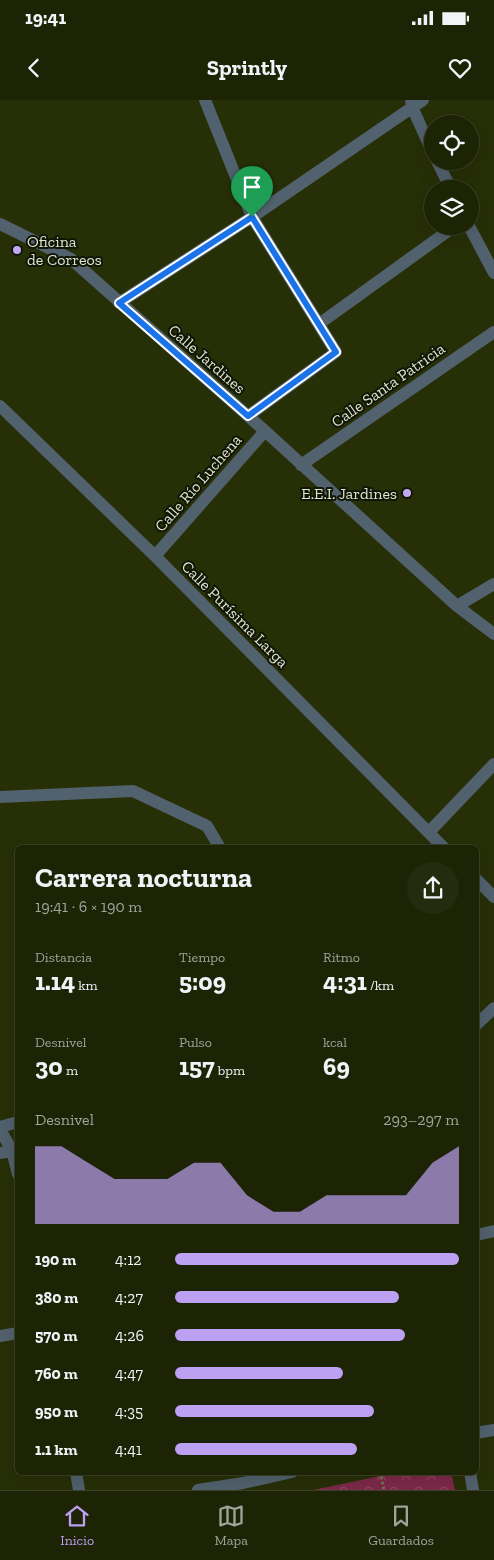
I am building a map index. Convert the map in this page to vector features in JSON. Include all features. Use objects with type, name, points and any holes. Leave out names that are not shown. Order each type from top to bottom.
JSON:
[{"type":"street","points":[[205,100],[252,217],[336,352],[248,416]]},
{"type":"street","points":[[119,303],[252,217],[415,102],[424,128]]},
{"type":"street","name":"Calle Jardines","points":[[0,224],[71,259],[265,431],[457,606],[494,634]]},
{"type":"street","points":[[319,324],[443,235]]},
{"type":"street","points":[[474,235],[494,272]]},
{"type":"street","points":[[482,251],[494,245]]},
{"type":"street","name":"Calle Santa Patricia","points":[[301,464],[494,332]]},
{"type":"street","name":"Calle Purísima Larga","points":[[0,406],[155,556],[441,845]]},
{"type":"street","name":"Calle Río Luchena","points":[[155,556],[265,431]]},
{"type":"street","points":[[457,606],[494,584]]},
{"type":"street","points":[[429,832],[494,764]]},
{"type":"street","points":[[0,798],[133,791],[207,826],[218,845]]},
{"type":"street","points":[[479,882],[494,897]]},
{"type":"street","points":[[479,1022],[494,1008]]},
{"type":"street","points":[[15,1123],[0,1128],[6,1152],[15,1168]]},
{"type":"street","points":[[479,1234],[494,1231]]},
{"type":"street","points":[[0,1336],[15,1334]]},
{"type":"street","points":[[479,1432],[494,1430]]},
{"type":"street","points":[[76,1475],[79,1490]]},
{"type":"street","points":[[198,1490],[244,1486],[282,1475]]},
{"type":"street","points":[[471,1475],[474,1490]]},
{"type":"path","points":[[381,1475],[384,1490]]},
{"type":"green space","points":[[385,1475],[451,1475],[455,1490],[314,1490]]},
{"type":"place","name":"Oficina de Correos","points":[[17,250]]},
{"type":"place","name":"E.E.I. Jardines","points":[[407,493]]},
{"type":"route","points":[[252,217],[336,352],[248,416],[119,303],[252,217]]}]
